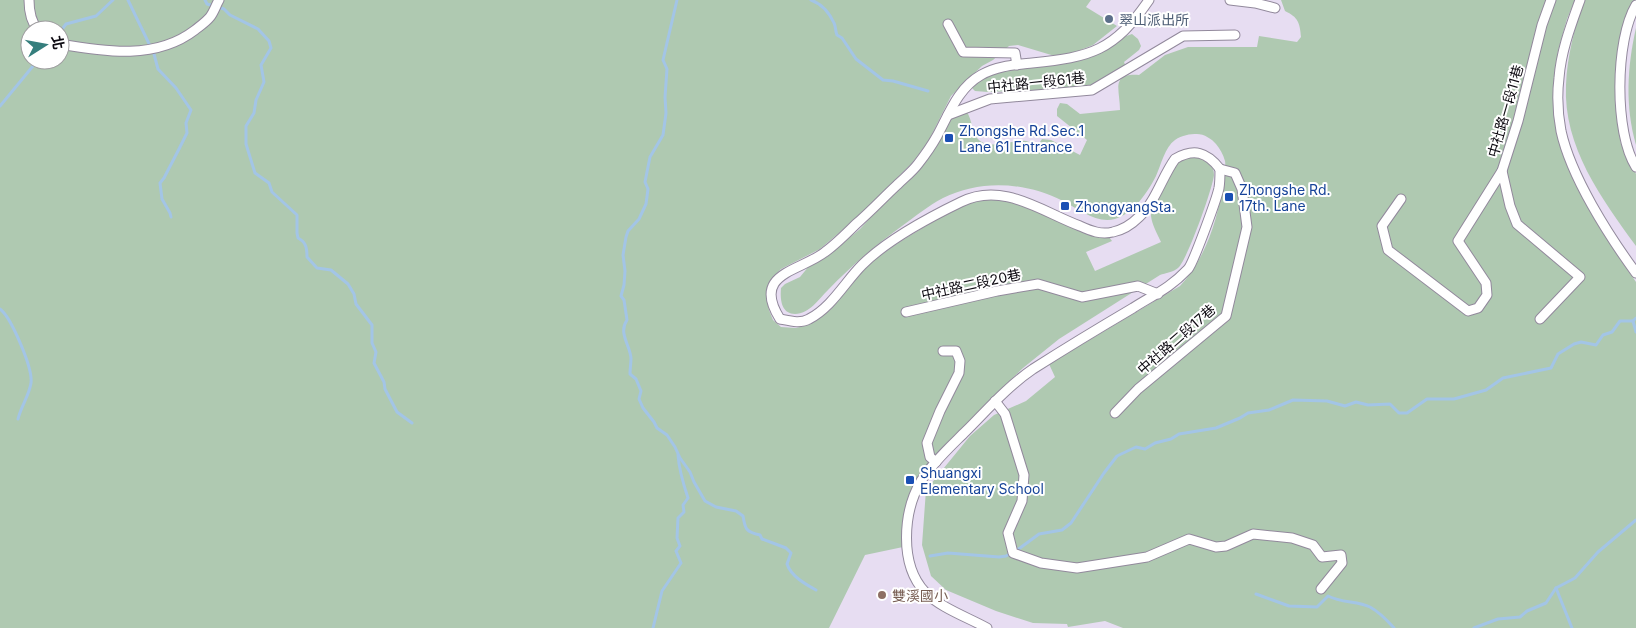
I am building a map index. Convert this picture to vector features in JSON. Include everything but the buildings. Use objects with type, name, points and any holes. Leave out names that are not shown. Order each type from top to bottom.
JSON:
[{"type":"street","points":[[29,0],[32,20]]},
{"type":"street","points":[[70,46],[100,51],[133,52],[161,48],[187,36],[210,18],[219,0]]},
{"type":"street","points":[[987,628],[938,602],[925,592],[916,579],[908,558],[906,541],[914,498],[921,482],[936,462],[995,401],[1031,371],[1167,289],[1190,267],[1218,189],[1220,169],[1206,155],[1194,153],[1175,159],[1140,216],[1128,226],[1113,232],[1096,233],[1033,205],[1005,195],[980,196],[963,201],[881,249],[862,265],[821,312],[807,320],[794,322],[780,318],[773,307],[774,283],[782,274],[824,253],[918,165],[937,137],[956,101],[970,84],[980,76],[993,69],[1067,60],[1095,51],[1113,41],[1137,17],[1148,0]]},
{"type":"street","points":[[1230,0],[1275,8]]},
{"type":"street","name":"中社路一段11巷","points":[[1401,198],[1382,226],[1388,250],[1468,311],[1478,308],[1487,295],[1486,283],[1458,241],[1502,170],[1518,121],[1542,25],[1551,0]]},
{"type":"street","points":[[1580,0],[1564,49],[1559,78],[1561,131],[1576,172],[1617,247],[1636,273]]},
{"type":"street","points":[[1636,5],[1632,11],[1625,37],[1621,70],[1624,135],[1630,157],[1636,167]]},
{"type":"street","points":[[948,24],[964,52],[1015,53],[1017,65]]},
{"type":"street","name":"中社路一段61巷","points":[[948,115],[990,98],[1092,90],[1182,36],[1235,35]]},
{"type":"street","name":"中社路二段17巷","points":[[1115,414],[1138,389],[1226,316],[1247,227],[1242,189],[1235,173],[1220,169]]},
{"type":"street","points":[[1502,170],[1510,206],[1517,224],[1580,277],[1540,319]]},
{"type":"street","name":"中社路二段20巷","points":[[906,312],[1038,284],[1082,297],[1138,286],[1158,294]]},
{"type":"street","points":[[936,462],[930,457],[927,443],[959,373],[960,361],[956,351],[943,351]]},
{"type":"street","points":[[995,401],[1005,414],[1024,475],[1022,501],[1008,533],[1013,553],[1041,563],[1077,568],[1147,557],[1189,539],[1216,547],[1226,546],[1253,534],[1292,538],[1313,545],[1322,557],[1341,555],[1342,563],[1321,589]]},
{"type":"green space","points":[[0,0],[1091,0],[1086,7],[1117,26],[1093,45],[1073,53],[1058,57],[1018,45],[1009,46],[993,60],[982,66],[951,96],[928,142],[912,163],[859,216],[820,249],[781,269],[768,285],[767,298],[773,320],[781,327],[796,328],[807,325],[830,310],[857,276],[879,256],[963,203],[982,198],[1005,198],[1109,237],[1112,241],[1086,252],[1095,271],[1161,242],[1152,223],[1152,210],[1162,184],[1177,161],[1184,157],[1202,156],[1213,169],[1213,182],[1205,208],[1193,239],[1178,268],[1160,275],[1059,339],[1023,368],[997,393],[920,478],[903,547],[865,555],[829,628],[0,628]]},
{"type":"green space","points":[[1281,0],[1575,0],[1567,19],[1558,51],[1554,76],[1555,107],[1588,206],[1614,250],[1636,282],[1636,628],[1123,628],[1105,621],[1068,627],[1067,624],[1033,623],[996,611],[946,590],[931,576],[922,545],[926,490],[970,436],[994,415],[1026,401],[1055,377],[1049,364],[1180,286],[1197,263],[1210,236],[1218,208],[1225,168],[1225,161],[1221,152],[1212,140],[1202,135],[1189,135],[1178,138],[1169,147],[1149,189],[1134,207],[1115,219],[1094,218],[1063,201],[1034,190],[1018,187],[988,186],[958,192],[932,204],[883,241],[855,264],[805,312],[795,314],[784,309],[781,301],[781,288],[800,277],[809,266],[825,258],[860,229],[893,193],[949,117],[967,112],[977,138],[988,144],[1026,141],[1038,145],[1042,139],[1051,140],[1080,155],[1087,140],[1057,116],[1057,109],[1060,103],[1067,104],[1080,114],[1120,110],[1118,90],[1120,80],[1130,75],[1139,75],[1165,55],[1188,47],[1257,47],[1259,36],[1297,42],[1301,37],[1299,24],[1296,18],[1285,11]]},
{"type":"green space","points":[[1583,0],[1635,0],[1630,8],[1624,28],[1618,99],[1621,144],[1636,174],[1636,246],[1598,191],[1578,151],[1571,130],[1567,108],[1566,85],[1568,63]]},
{"type":"green space","points":[[1636,28],[1636,145],[1632,131],[1628,87]]},
{"type":"green space","points":[[1132,34],[1138,39],[1141,46],[1139,50],[1124,62],[1126,67],[1096,85],[1074,89],[988,92],[975,91],[972,88],[973,84],[989,74],[1014,68],[1067,63],[1092,57],[1121,38]]},
{"type":"waterway","points":[[70,23],[96,16],[113,0]]},
{"type":"waterway","points":[[128,0],[154,54],[158,69],[176,88],[191,110],[186,123],[187,133],[160,183],[162,199],[171,217]]},
{"type":"waterway","points":[[205,0],[207,4],[224,9],[230,15],[258,29],[269,41],[271,48],[261,65],[264,82],[256,100],[254,113],[246,126],[246,144],[255,173],[269,183],[272,192],[297,215],[298,238],[306,246],[307,257],[317,268],[331,270],[348,284],[354,294],[356,304],[372,325],[372,343],[376,352],[374,363],[384,382],[385,389],[397,412],[412,423]]},
{"type":"waterway","points":[[677,0],[663,60],[667,69],[666,113],[663,135],[650,157],[645,182],[648,189],[646,204],[639,219],[628,231],[623,255],[625,271],[621,296],[624,300],[627,320],[624,334],[631,358],[630,374],[636,379],[641,391],[639,399],[643,408],[657,428],[667,435],[705,501],[716,507],[736,511],[743,516],[749,531],[760,535],[762,539],[786,548],[791,553],[787,564],[789,568],[795,576],[816,590]]},
{"type":"waterway","points":[[811,0],[822,6],[827,12],[835,24],[837,35],[842,38],[856,59],[883,80],[928,91]]},
{"type":"waterway","points":[[0,106],[30,70]]},
{"type":"waterway","points":[[0,309],[15,332],[25,355],[31,376],[30,388],[18,419]]},
{"type":"waterway","points":[[930,556],[948,553],[1006,556],[1039,534],[1062,530],[1071,523],[1117,456],[1136,447],[1145,449],[1179,434],[1216,428],[1248,413],[1269,410],[1293,400],[1327,401],[1345,406],[1356,402],[1368,405],[1390,404],[1399,413],[1407,413],[1427,399],[1454,399],[1486,390],[1503,378],[1551,368],[1558,354],[1574,344],[1581,342],[1596,345],[1603,335],[1612,332],[1620,321],[1633,321],[1636,318]]},
{"type":"waterway","points":[[1633,321],[1636,332]]},
{"type":"waterway","points":[[653,628],[662,591],[681,563],[676,551],[680,546],[677,538],[678,518],[684,512],[683,505],[688,498],[681,476],[678,455]]},
{"type":"waterway","points":[[1474,628],[1498,619],[1520,617],[1527,611],[1546,603],[1556,588],[1575,578],[1598,552],[1636,520]]},
{"type":"waterway","points":[[1556,588],[1572,628]]},
{"type":"waterway","points":[[1256,594],[1289,606],[1317,607],[1328,596],[1370,607],[1377,611],[1394,628]]},
{"type":"place","name":"翠山派出所","points":[[1109,19]]},
{"type":"place","name":"Zhongshe Rd.Sec.1 Lane 61 Entrance","points":[[949,138]]},
{"type":"place","name":"Zhongshe Rd. 17th. Lane","points":[[1229,197]]},
{"type":"place","name":"ZhongyangSta.","points":[[1065,206]]},
{"type":"place","name":"Shuangxi Elementary School","points":[[910,480]]},
{"type":"place","name":"雙溪國小","points":[[882,595]]}]
